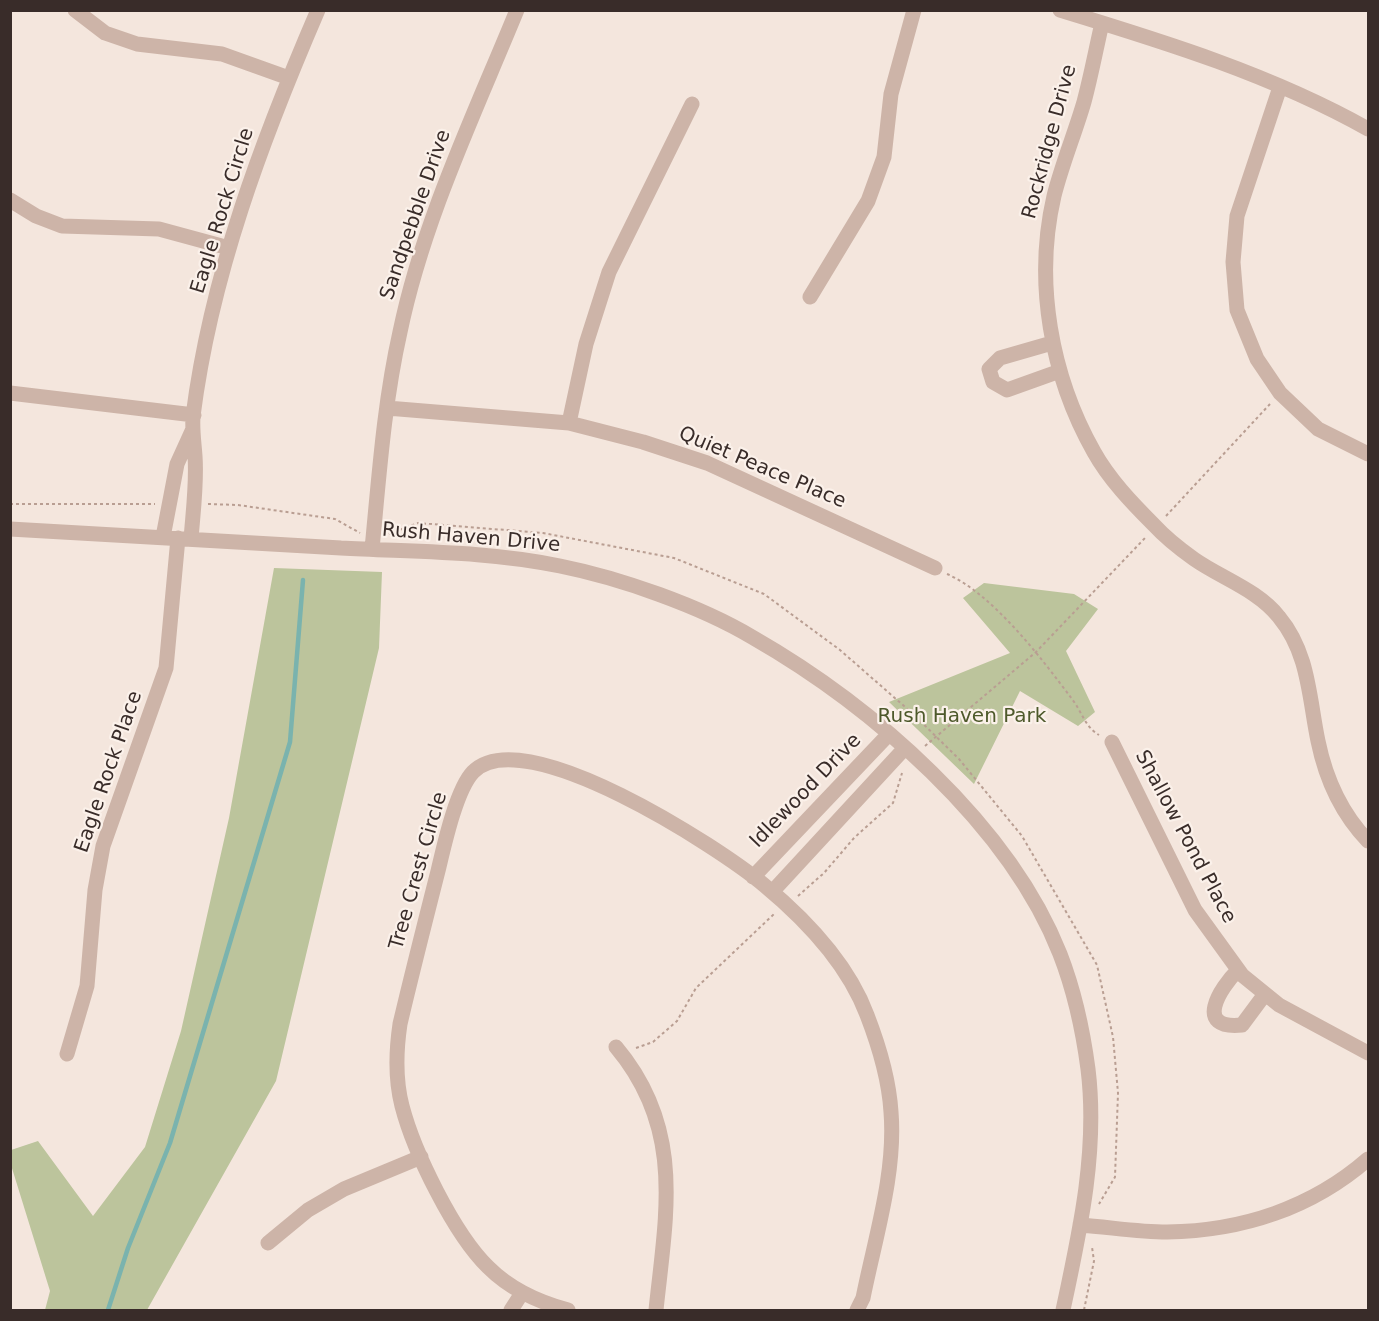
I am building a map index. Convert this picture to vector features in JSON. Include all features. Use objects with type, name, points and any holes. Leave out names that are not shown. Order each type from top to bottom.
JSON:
[{"type":"street","points":[[75,10],[105,33],[137,44],[222,54],[289,78]]},
{"type":"street","name":"Eagle Rock Circle","points":[[177,538],[193,504],[195,456],[192,431],[202,357],[229,248],[289,78],[318,10]]},
{"type":"street","name":"Sandpebble Drive","points":[[372,542],[387,408],[400,332],[419,260],[469,125],[517,10]]},
{"type":"street","points":[[810,297],[868,201],[884,157],[891,94],[914,10]]},
{"type":"street","points":[[1060,10],[1189,51],[1280,87],[1368,129]]},
{"type":"street","name":"Rockridge Drive","points":[[1102,23],[1084,101],[1054,196],[1047,239],[1046,289],[1052,343],[1060,371],[1094,453],[1121,491],[1156,527],[1193,558],[1256,596],[1279,616],[1296,643],[1307,672],[1319,743],[1332,787],[1346,817],[1368,841]]},
{"type":"street","points":[[1280,87],[1237,216],[1233,262],[1238,310],[1257,359],[1280,393],[1318,429],[1368,454]]},
{"type":"street","points":[[570,423],[586,344],[609,273],[692,104]]},
{"type":"street","points":[[10,200],[36,216],[62,226],[159,228],[229,248]]},
{"type":"street","points":[[1052,343],[1000,358],[989,369],[993,382],[1007,390],[1060,371]]},
{"type":"street","points":[[10,393],[194,415]]},
{"type":"street","name":"Quiet Peace Place","points":[[387,408],[570,423],[707,463],[935,568]]},
{"type":"street","name":"Eagle Rock Circle","points":[[177,538],[169,504],[180,454],[192,431]]},
{"type":"street","name":"Rush Haven Drive","points":[[10,529],[177,538],[372,542],[519,559],[563,567],[647,592],[751,636],[852,703],[957,798],[1001,852],[1035,905],[1060,955],[1077,1011],[1090,1101],[1090,1160],[1086,1225],[1063,1311]]},
{"type":"street","name":"Eagle Rock Place","points":[[67,1054],[87,986],[95,890],[103,846],[166,668],[177,538]]},
{"type":"street","name":"Idlewood Drive","points":[[753,877],[888,735]]},
{"type":"street","name":"Shallow Pond Place","points":[[1112,742],[1195,910],[1238,970],[1279,1005],[1368,1053]]},
{"type":"street","points":[[772,892],[908,752]]},
{"type":"street","name":"Tree Crest Circle","points":[[568,1311],[522,1293],[489,1268],[471,1246],[421,1157],[402,1106],[398,1084],[397,1046],[411,976],[447,835],[460,796],[473,772],[491,762],[517,759],[574,776],[655,812],[708,843],[772,892],[832,956],[852,985],[876,1040],[889,1089],[891,1157],[863,1298],[857,1311]]},
{"type":"street","points":[[1238,970],[1223,986],[1214,1004],[1215,1016],[1220,1023],[1228,1026],[1242,1024],[1265,994]]},
{"type":"street","points":[[616,1047],[646,1092],[656,1113],[664,1141],[668,1185],[656,1311]]},
{"type":"street","points":[[268,1243],[308,1210],[335,1194],[421,1157]]},
{"type":"street","points":[[1086,1225],[1165,1232],[1241,1224],[1279,1213],[1315,1197],[1348,1177],[1368,1159]]},
{"type":"street","points":[[511,1311],[522,1293]]},
{"type":"path","points":[[908,752],[935,737],[1036,652],[1280,393]]},
{"type":"path","points":[[10,504],[169,504]]},
{"type":"path","points":[[193,504],[238,505],[335,519],[372,542],[418,523],[543,533],[674,558],[764,594],[800,619],[873,678],[959,759],[1023,836],[1097,965],[1113,1037],[1118,1093],[1115,1177],[1086,1225],[1094,1261],[1084,1311]]},
{"type":"path","points":[[935,568],[967,583],[1036,652],[1081,711],[1089,729],[1112,742]]},
{"type":"green space","points":[[274,568],[382,572],[379,648],[276,1081],[147,1310],[45,1310],[50,1291],[11,1165],[11,1150],[38,1141],[93,1216],[145,1147],[181,1031],[229,818]]},
{"type":"green space","name":"Rush Haven Park","points":[[984,583],[1074,594],[1098,609],[1066,651],[1095,712],[1078,726],[1020,691],[974,784],[889,702],[1010,653],[963,598]]},
{"type":"waterway","points":[[108,1310],[128,1248],[170,1143],[290,742],[303,580]]}]
